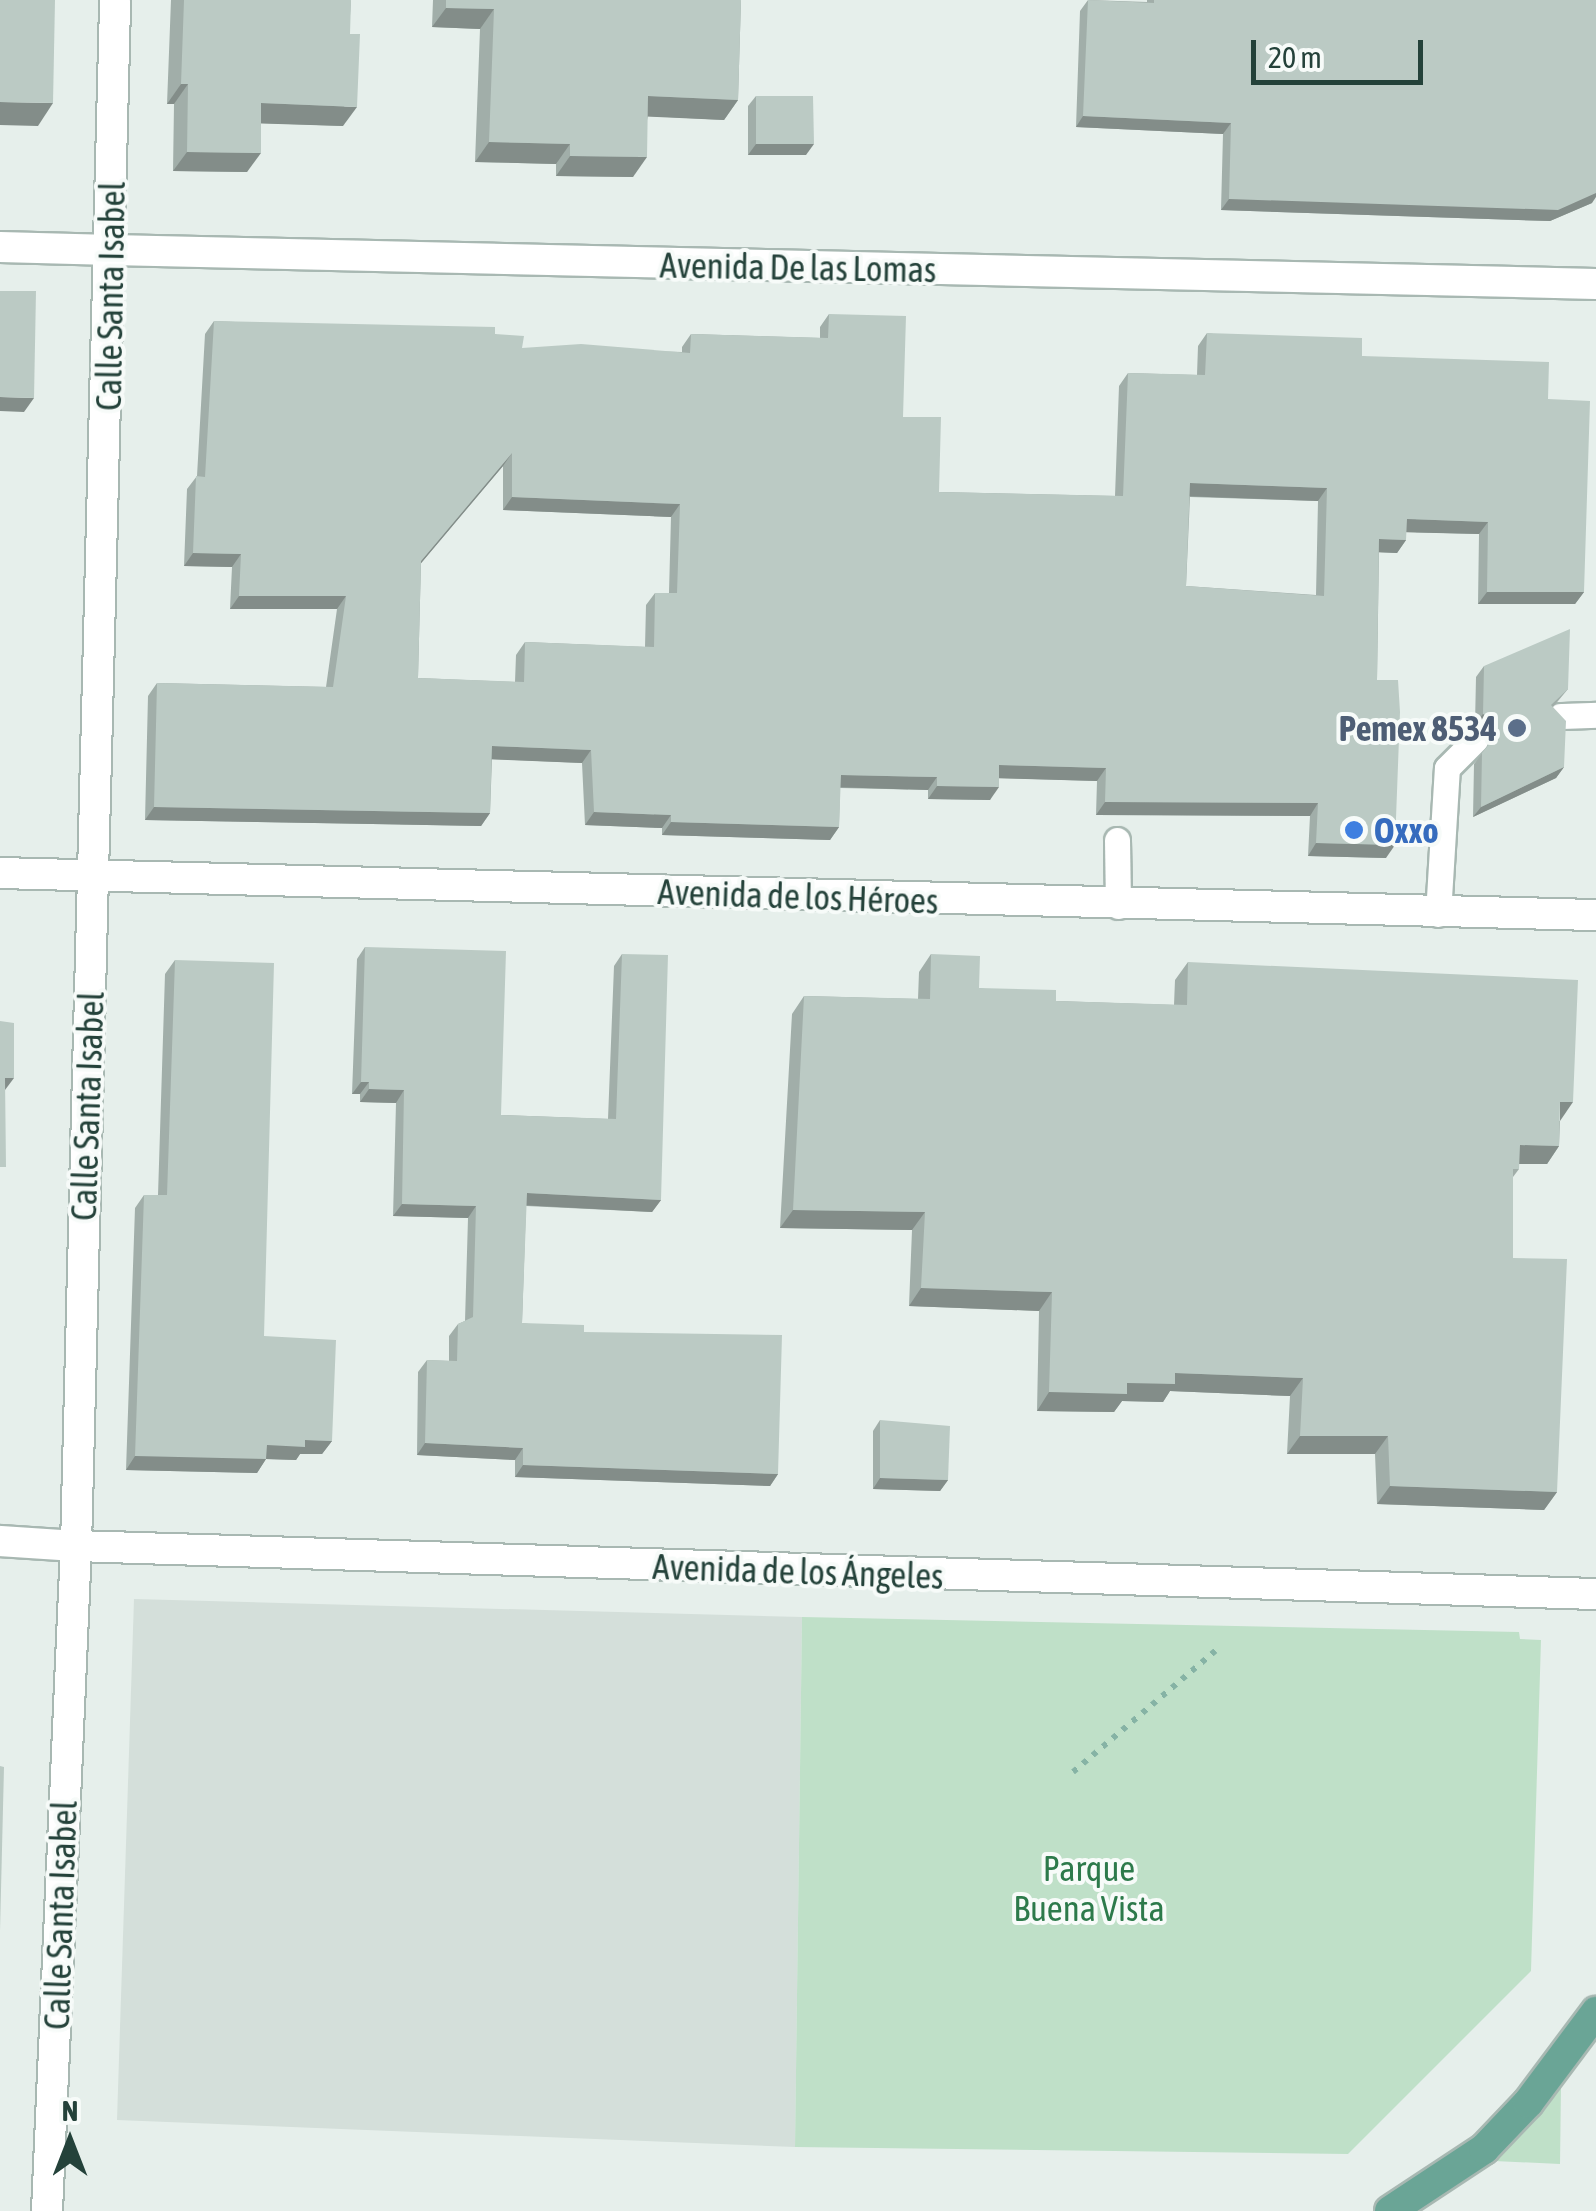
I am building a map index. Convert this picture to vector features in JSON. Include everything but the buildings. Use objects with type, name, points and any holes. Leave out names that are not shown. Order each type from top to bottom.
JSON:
[{"type":"main road","points":[[1390,2211],[1484,2149],[1528,2103],[1596,2012]]},
{"type":"street","name":"Calle Santa Isabel","points":[[48,2211],[76,1546],[112,250],[115,0]]},
{"type":"street","name":"Avenida De las Lomas","points":[[0,247],[1596,284]]},
{"type":"street","name":"Avenida de los Héroes","points":[[0,873],[1118,906],[1596,915]]},
{"type":"street","name":"Avenida de los Ángeles","points":[[0,1541],[1596,1594]]},
{"type":"lane","points":[[1560,716],[1596,715]]},
{"type":"lane","points":[[1438,914],[1447,768],[1475,740]]},
{"type":"lane","points":[[1117,840],[1118,906]]},
{"type":"path","points":[[1073,1772],[1215,1651]]},
{"type":"shaded area","points":[[134,1599],[802,1617],[795,2147],[117,2120]]},
{"type":"green space","name":"Parque Buena Vista","points":[[802,1617],[1519,1632],[1520,1639],[1541,1640],[1531,1971],[1348,2154],[795,2147]]},
{"type":"green space","points":[[1561,2084],[1560,2164],[1494,2161]]},
{"type":"place","name":"Pemex 8534","points":[[1517,728]]},
{"type":"place","name":"Oxxo","points":[[1354,830]]}]
